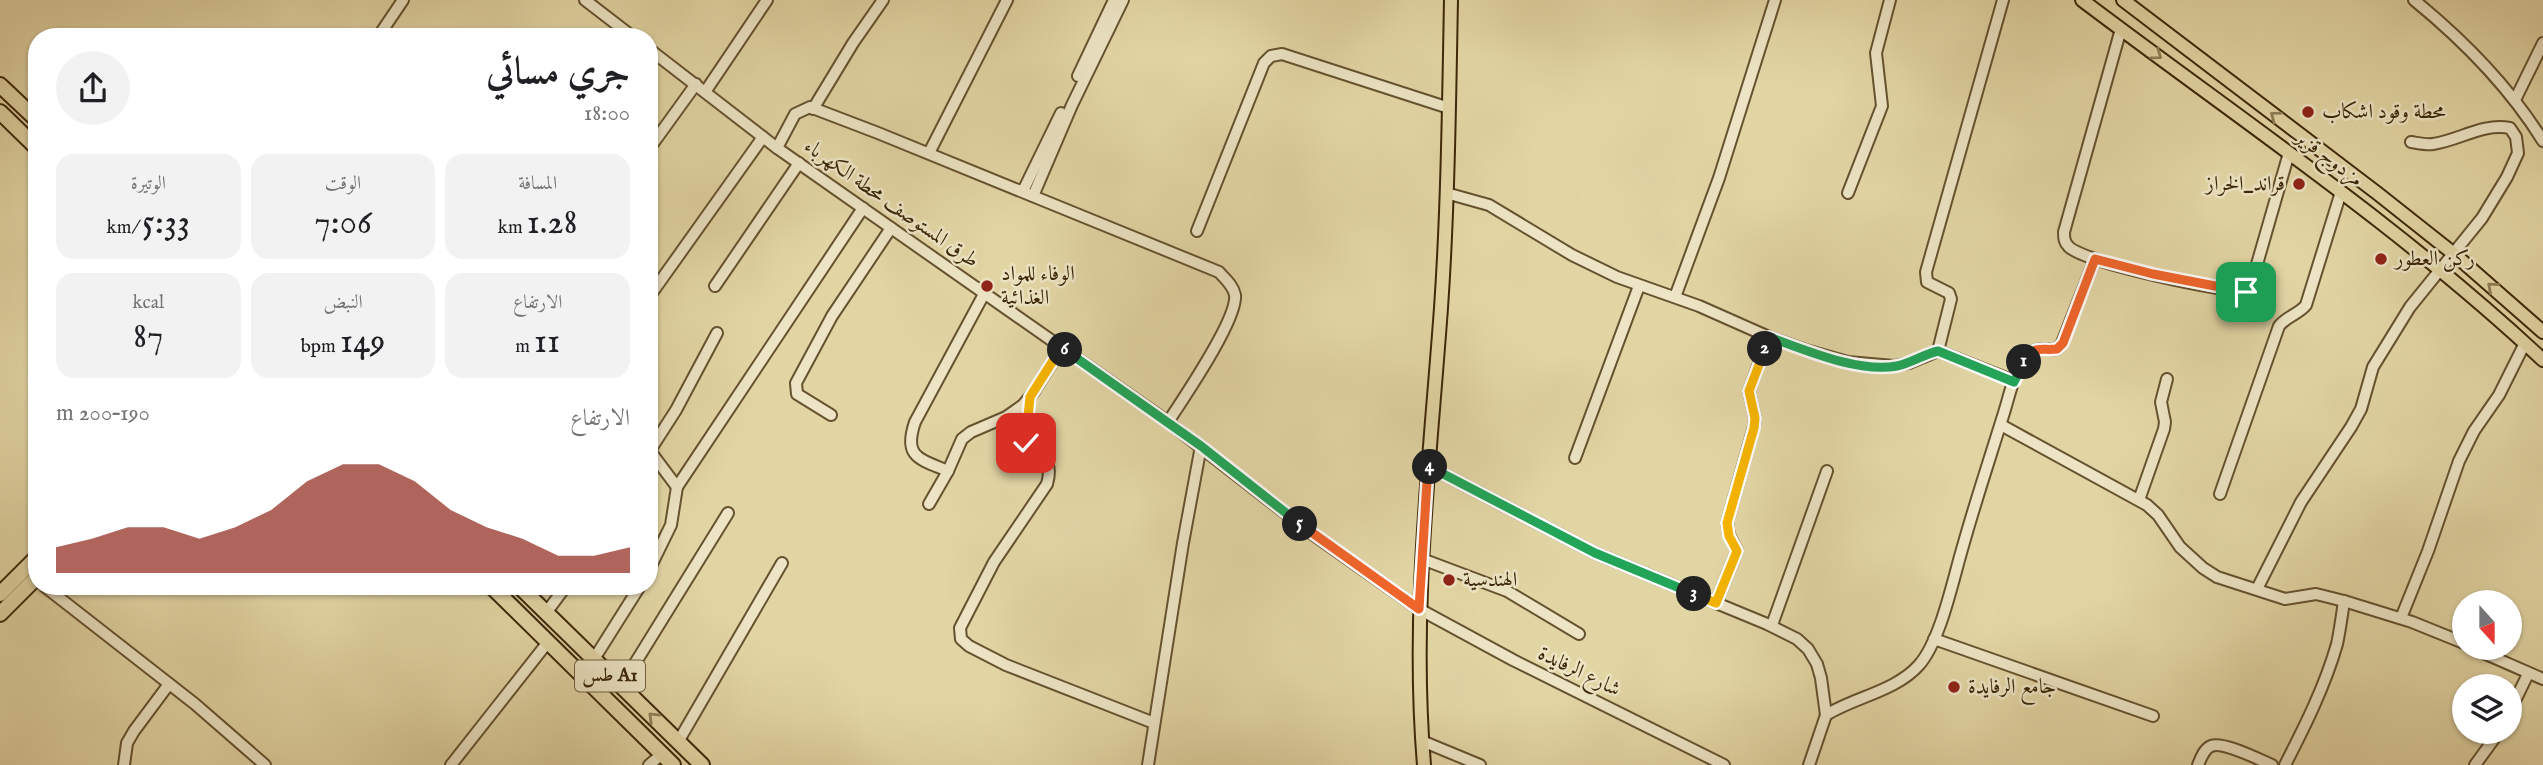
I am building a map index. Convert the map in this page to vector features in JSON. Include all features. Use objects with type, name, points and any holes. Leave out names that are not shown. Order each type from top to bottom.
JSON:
[{"type":"highway","points":[[0,85],[28,111]]},
{"type":"highway","points":[[0,112],[28,139]]},
{"type":"highway","points":[[3,585],[28,564]]},
{"type":"highway","points":[[0,614],[28,590]]},
{"type":"highway","name":"طس A1","points":[[500,595],[673,765]]},
{"type":"highway","name":"طس A1","points":[[528,595],[702,765]]},
{"type":"main road","points":[[1424,765],[1419,609],[1441,307],[1451,0]]},
{"type":"main road","name":"مزدوج قزير","points":[[2082,0],[2341,192],[2439,269],[2543,360]]},
{"type":"main road","name":"مزدوج قزير","points":[[2123,0],[2454,254],[2543,332]]},
{"type":"street","points":[[384,28],[404,0]]},
{"type":"street","points":[[586,0],[622,28]]},
{"type":"street","points":[[705,92],[767,0]]},
{"type":"street","points":[[813,109],[883,0]]},
{"type":"street","points":[[929,153],[1007,0]]},
{"type":"street","points":[[1028,193],[1114,0]]},
{"type":"street","points":[[1028,193],[1123,0]]},
{"type":"street","points":[[1675,298],[1724,164],[1775,0]]},
{"type":"street","points":[[1848,193],[1882,106],[1876,53],[1891,0]]},
{"type":"street","points":[[1938,351],[1951,299],[1949,293],[1927,282],[1926,272],[2003,0]]},
{"type":"street","points":[[2414,0],[2459,41],[2515,100],[2543,141]]},
{"type":"street","points":[[2121,29],[2064,232],[2064,241],[2070,248],[2095,259],[2207,286],[2249,292],[2289,153]]},
{"type":"street","points":[[2515,100],[2543,43]]},
{"type":"street","points":[[1197,231],[1264,63],[1271,56],[1282,54],[1449,108]]},
{"type":"street","name":"طرق المستوصف محطة الكهرباء","points":[[658,56],[778,148],[1168,422],[1311,533],[1419,609]]},
{"type":"street","points":[[658,137],[696,84]]},
{"type":"street","points":[[778,148],[795,114],[802,109],[813,109],[929,153],[1219,272],[1235,293],[1234,304],[1213,349],[1168,422]]},
{"type":"street","points":[[2257,589],[2301,502],[2361,409],[2373,368],[2410,307],[2482,218],[2518,153],[2516,137],[2510,128],[2498,126],[2481,128],[2431,144],[2411,142]]},
{"type":"street","points":[[658,284],[763,137]]},
{"type":"street","points":[[715,286],[799,163]]},
{"type":"street","points":[[2220,494],[2279,326],[2285,318],[2301,311],[2305,304],[2341,192]]},
{"type":"street","points":[[1446,193],[1489,205],[1572,255],[1639,286],[1769,337],[1848,362],[1876,366],[1909,363],[1938,351],[2014,382]]},
{"type":"street","points":[[658,552],[671,525],[677,487],[863,208]]},
{"type":"street","points":[[831,415],[797,394],[796,383],[832,316],[891,228]]},
{"type":"street","points":[[1826,715],[1842,705],[1887,688],[1906,677],[1920,664],[1934,639],[2014,382],[2028,354],[2039,348],[2057,349],[2063,343],[2095,259]]},
{"type":"street","points":[[1575,458],[1639,286]]},
{"type":"street","points":[[948,471],[916,457],[911,449],[910,437],[915,422],[984,294]]},
{"type":"street","points":[[658,438],[717,333]]},
{"type":"street","points":[[1716,603],[1737,551],[1729,536],[1727,523],[1754,428],[1755,418],[1749,391],[1769,337]]},
{"type":"street","points":[[2400,618],[2428,551],[2459,461],[2474,431],[2500,394],[2525,343]]},
{"type":"street","points":[[929,504],[962,439],[971,432],[1006,417],[1030,397],[1061,348]]},
{"type":"street","points":[[2139,500],[2164,429],[2161,402],[2167,379]]},
{"type":"street","points":[[1030,397],[1022,435],[1026,443],[1044,456],[1050,474],[1047,484],[994,562],[960,628],[961,639],[1006,665],[1154,723]]},
{"type":"street","points":[[2001,425],[2139,500],[2158,515],[2180,547],[2217,577],[2285,599],[2316,594],[2344,601],[2400,618],[2452,638]]},
{"type":"street","points":[[1148,765],[1201,446]]},
{"type":"street","points":[[658,462],[677,487]]},
{"type":"street","points":[[1428,466],[1595,553],[1772,625],[1797,639],[1808,649],[1821,678],[1826,715],[1810,765]]},
{"type":"street","points":[[1772,625],[1826,471]]},
{"type":"street","points":[[621,686],[728,513]]},
{"type":"street","points":[[1422,559],[1507,591],[1579,634]]},
{"type":"street","points":[[678,741],[782,563]]},
{"type":"street","points":[[56,595],[230,732],[265,765]]},
{"type":"street","points":[[547,613],[560,595]]},
{"type":"street","points":[[594,659],[634,595]]},
{"type":"street","points":[[2286,765],[2325,679],[2337,643],[2344,601]]},
{"type":"street","name":"شارع الرفايدة","points":[[1419,609],[1513,660],[1724,765]]},
{"type":"street","points":[[1934,639],[2153,716]]},
{"type":"street","points":[[451,765],[548,642]]},
{"type":"street","points":[[2498,660],[2543,679]]},
{"type":"street","points":[[2522,686],[2528,674]]},
{"type":"street","points":[[124,765],[127,743],[169,684]]},
{"type":"street","points":[[1422,741],[1480,765]]},
{"type":"street","points":[[2475,765],[2490,744]]},
{"type":"street","points":[[2198,765],[2204,752],[2213,745],[2272,765]]},
{"type":"street","points":[[649,765],[662,754]]},
{"type":"place","name":"محطة وقود اشكاب","points":[[2308,112]]},
{"type":"place","name":"قراند_الخراز","points":[[2299,184]]},
{"type":"place","name":"ركن العطور","points":[[2381,259]]},
{"type":"place","name":"الوفاء للمواد الغذائية","points":[[987,286]]},
{"type":"place","name":"الهندسية","points":[[1449,580]]},
{"type":"place","name":"جامع الرفايدة","points":[[1954,687]]},
{"type":"route","points":[[1026,443],[1022,429],[1028,416],[1030,397],[1061,348],[1201,446],[1311,533],[1419,609],[1428,466],[1622,566],[1716,603],[1737,551],[1729,536],[1727,523],[1754,428],[1754,409],[1749,391],[1769,337],[1848,362],[1876,366],[1909,363],[1938,351],[2014,382],[2028,354],[2039,348],[2057,349],[2063,343],[2095,259],[2207,286],[2246,292]]}]
